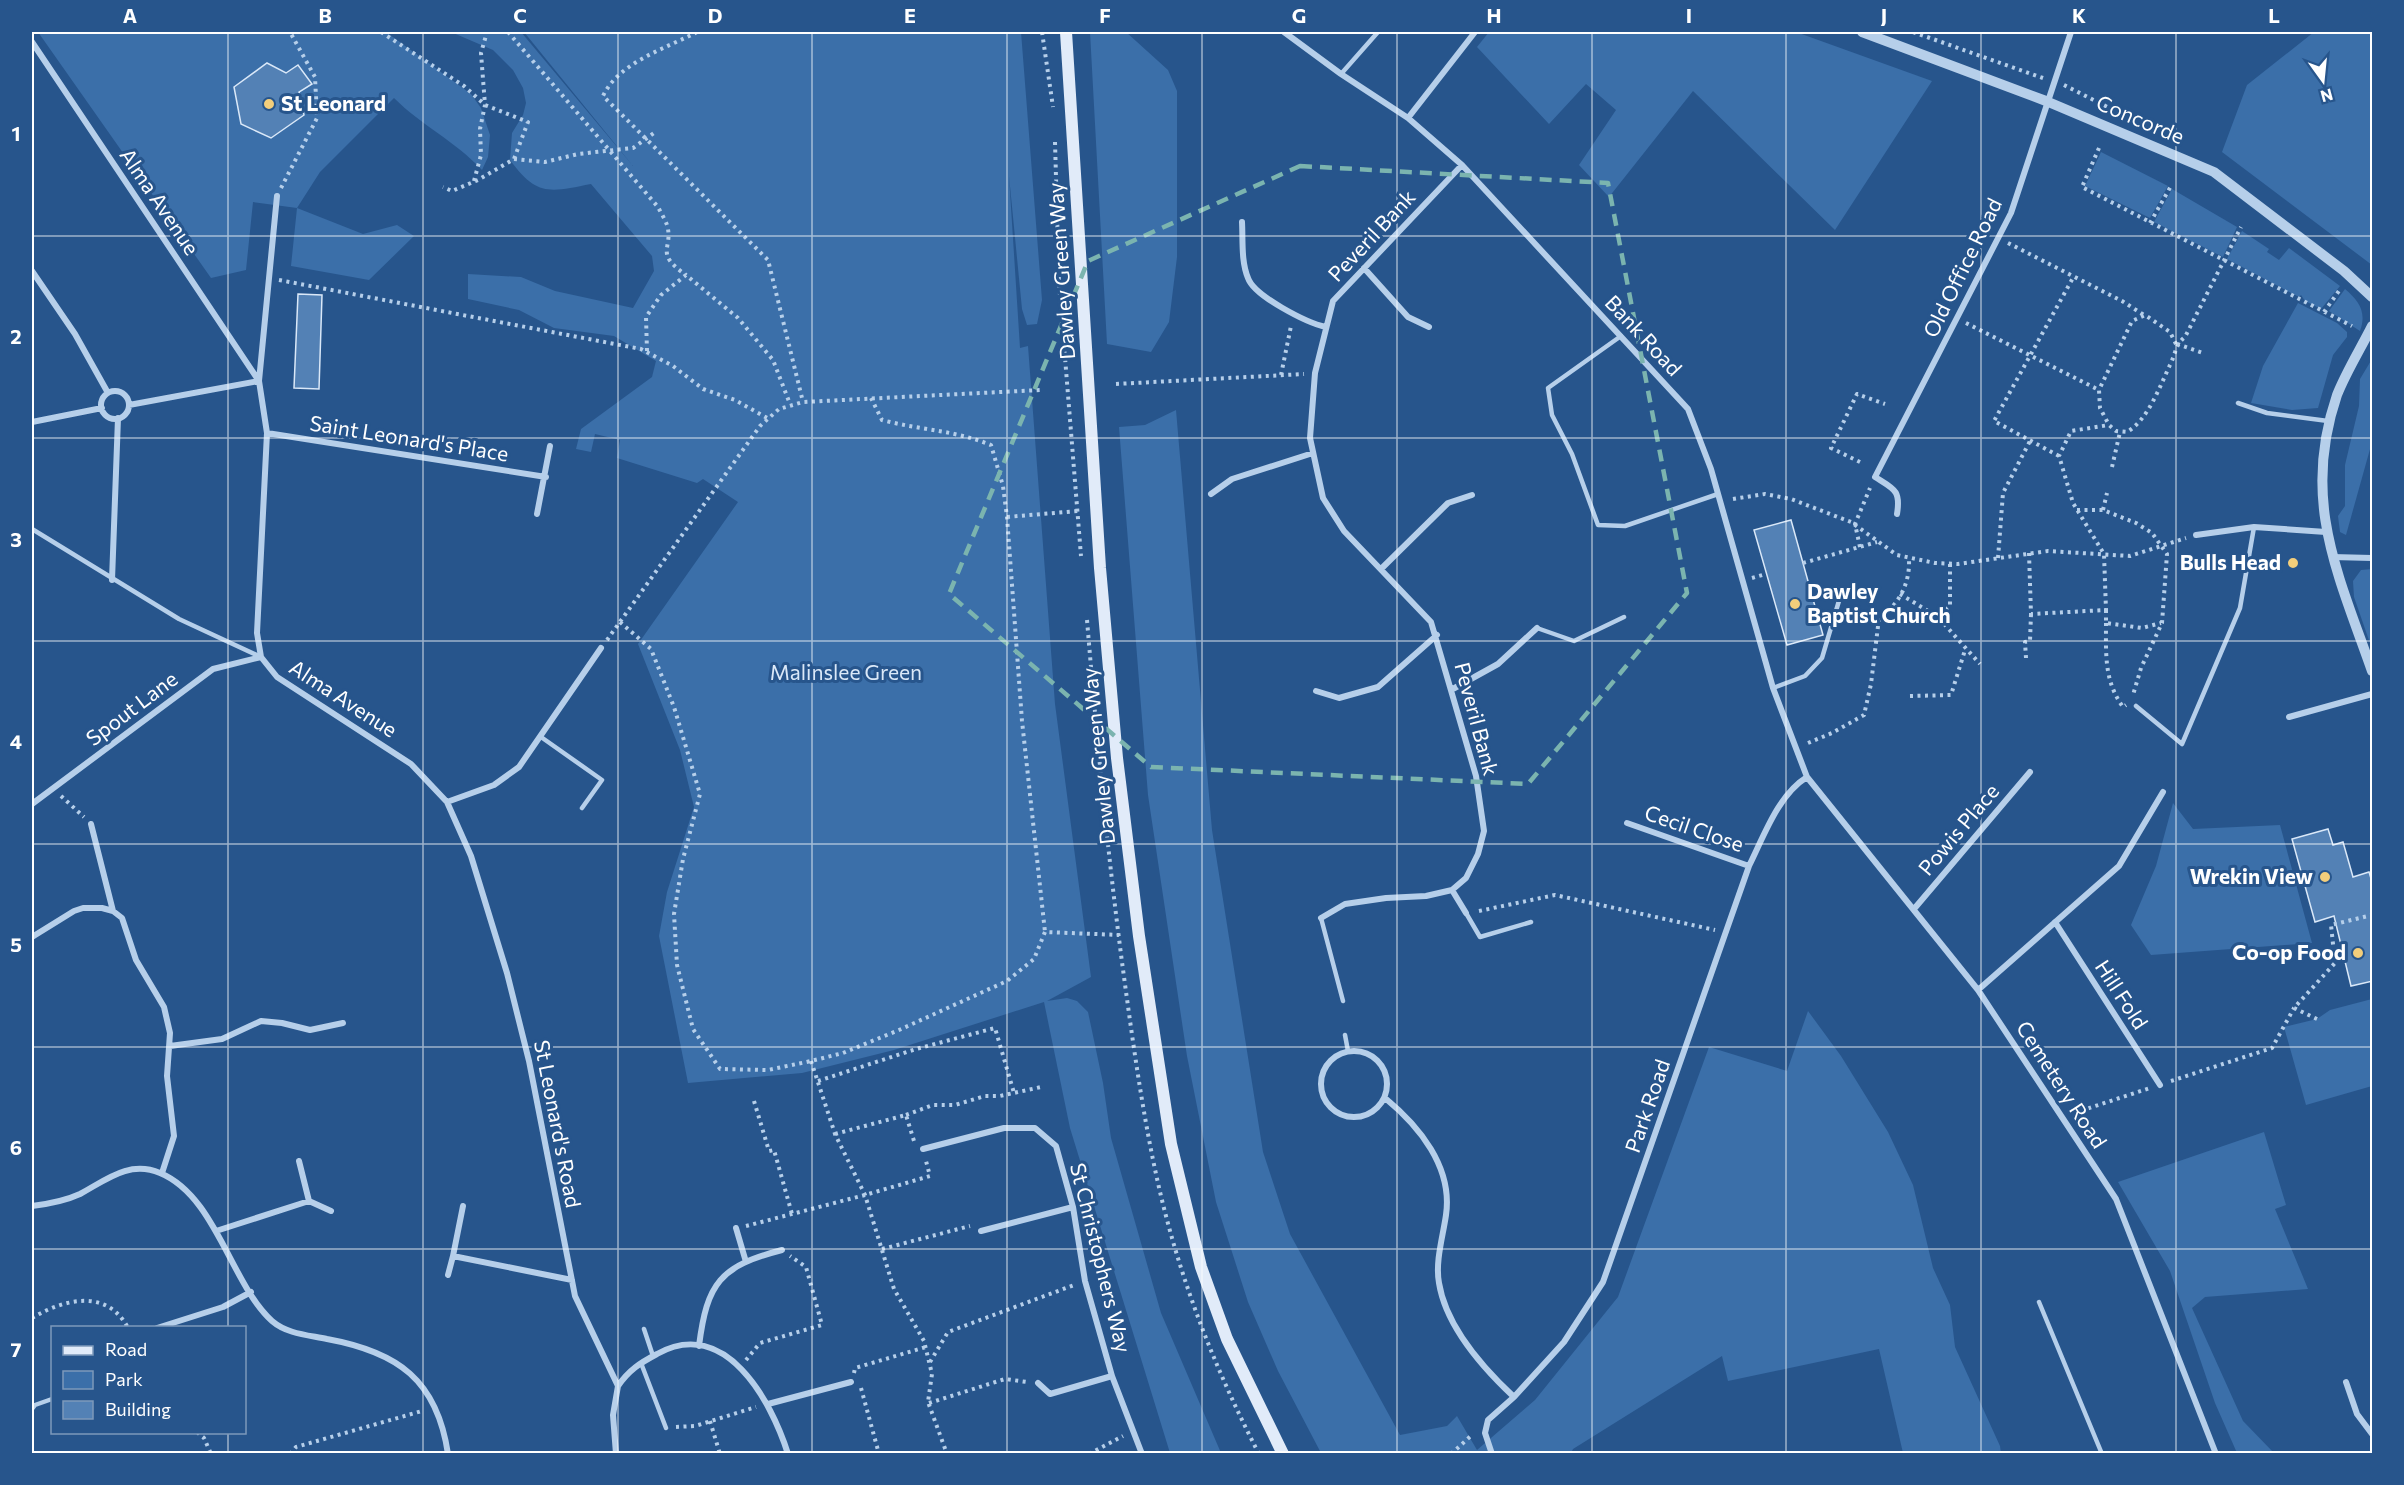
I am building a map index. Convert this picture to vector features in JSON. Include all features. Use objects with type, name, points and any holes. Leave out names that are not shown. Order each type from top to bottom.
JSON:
[{"type":"main road","name":"Dawley Green Way","points":[[1066,32],[1101,580],[1117,758],[1141,948],[1171,1144],[1201,1268],[1227,1340],[1283,1454]]},
{"type":"street","name":"Bank Road","points":[[1284,32],[1341,74],[1408,118],[1462,165],[1688,409],[1718,494],[1773,688],[1807,777]]},
{"type":"street","points":[[1408,118],[1474,32]]},
{"type":"street","name":"Concorde","points":[[1862,32],[2046,101],[2214,172],[2343,271],[2373,297]]},
{"type":"street","name":"Old Office Road","points":[[1875,477],[2012,213],[2046,101],[2071,32]]},
{"type":"street","name":"Alma Avenue","points":[[32,42],[259,381]]},
{"type":"street","name":"Peveril Bank","points":[[1452,890],[1466,878],[1478,854],[1484,831],[1476,776],[1437,635],[1431,622],[1344,531],[1323,498],[1310,438],[1315,373],[1333,301],[1462,165]]},
{"type":"street","name":"Alma Avenue","points":[[277,196],[259,381],[267,433],[258,614],[261,657],[277,677],[411,764],[447,802]]},
{"type":"street","points":[[1242,222],[1243,254],[1248,279],[1253,287],[1294,314],[1326,327]]},
{"type":"street","points":[[1364,268],[1408,317],[1429,327]]},
{"type":"street","points":[[32,271],[75,334],[108,393]]},
{"type":"street","points":[[2373,326],[2338,394],[2322,476],[2326,532],[2331,557],[2373,671]]},
{"type":"street","points":[[129,405],[259,381]]},
{"type":"street","points":[[115,391],[123,394],[129,405],[126,413],[118,418],[109,417],[102,408],[102,401],[108,393],[115,391]]},
{"type":"street","points":[[32,422],[102,408]]},
{"type":"street","points":[[112,580],[118,418]]},
{"type":"street","name":"Saint Leonard's Place","points":[[267,433],[546,477]]},
{"type":"street","points":[[537,514],[546,477],[550,446]]},
{"type":"street","points":[[1211,494],[1232,479],[1313,453]]},
{"type":"street","points":[[1875,477],[1898,494],[1900,500],[1898,514]]},
{"type":"street","points":[[1381,569],[1448,503],[1472,495]]},
{"type":"street","points":[[2196,535],[2254,527],[2326,532]]},
{"type":"street","points":[[2331,557],[2373,558]]},
{"type":"street","points":[[1451,690],[1498,664],[1537,628]]},
{"type":"street","points":[[1316,691],[1339,698],[1378,687],[1437,635]]},
{"type":"street","points":[[447,802],[501,781],[519,767],[542,737],[601,648]]},
{"type":"street","name":"Spout Lane","points":[[32,804],[213,669],[261,657]]},
{"type":"street","points":[[2289,717],[2373,694]]},
{"type":"street","name":"Powis Place","points":[[1914,909],[2030,772]]},
{"type":"street","name":"Park Road","points":[[1485,1425],[1564,1342],[1604,1282],[1749,866],[1781,804],[1796,783],[1807,777]]},
{"type":"street","name":"Cemetery Road","points":[[1807,777],[1978,990],[2116,1199],[2216,1454]]},
{"type":"street","points":[[1978,990],[2119,866],[2163,792]]},
{"type":"street","name":"St Leonard's Road","points":[[447,802],[471,856],[507,973],[529,1061],[575,1296],[618,1386]]},
{"type":"street","name":"Cecil Close","points":[[1627,823],[1749,866]]},
{"type":"street","points":[[91,824],[113,911]]},
{"type":"street","points":[[1321,918],[1345,904],[1386,898],[1426,897],[1452,890],[1466,913]]},
{"type":"street","points":[[32,937],[74,910],[90,908],[113,911],[122,918],[136,960],[164,1007],[170,1046],[167,1076],[174,1136],[162,1173]]},
{"type":"street","name":"Hill Fold","points":[[2055,922],[2160,1085]]},
{"type":"street","points":[[170,1046],[222,1040],[261,1021],[310,1030],[343,1023]]},
{"type":"street","points":[[1348,1051],[1369,1054],[1384,1068],[1387,1078],[1385,1098],[1378,1107],[1358,1117],[1336,1112],[1328,1103],[1321,1082],[1324,1071],[1330,1061],[1348,1051]]},
{"type":"street","points":[[1385,1098],[1405,1114],[1427,1140],[1440,1167],[1446,1212],[1438,1282],[1445,1305],[1467,1345],[1514,1397]]},
{"type":"street","name":"St Christophers Way","points":[[923,1149],[1004,1128],[1035,1128],[1056,1146],[1073,1207],[1085,1281],[1112,1376],[1142,1454]]},
{"type":"street","points":[[299,1161],[309,1201]]},
{"type":"street","points":[[32,1206],[69,1198],[117,1172],[138,1169],[162,1173],[184,1191],[216,1231],[270,1320],[284,1329],[347,1343],[407,1369],[423,1385],[436,1407],[448,1454]]},
{"type":"street","points":[[216,1231],[309,1201],[331,1211]]},
{"type":"street","points":[[448,1275],[463,1206]]},
{"type":"street","points":[[981,1232],[1073,1207]]},
{"type":"street","points":[[736,1228],[746,1262]]},
{"type":"street","points":[[699,1346],[703,1315],[711,1291],[728,1272],[746,1262],[782,1250]]},
{"type":"street","points":[[453,1256],[572,1280]]},
{"type":"street","points":[[164,1326],[217,1310],[251,1292]]},
{"type":"street","points":[[616,1454],[613,1415],[618,1386],[630,1368],[670,1347],[699,1346],[712,1348],[740,1368],[768,1404],[779,1424],[788,1454]]},
{"type":"street","points":[[1038,1383],[1050,1394],[1112,1376]]},
{"type":"street","points":[[768,1404],[851,1382]]},
{"type":"street","points":[[2346,1382],[2357,1414],[2373,1434]]},
{"type":"street","points":[[1485,1425],[1492,1454]]},
{"type":"lane","points":[[1341,74],[1378,32]]},
{"type":"lane","points":[[1621,336],[1548,388],[1552,415],[1572,454],[1598,525],[1625,526],[1718,494]]},
{"type":"lane","points":[[2238,403],[2267,413],[2331,421]]},
{"type":"lane","points":[[2134,704],[2182,744],[2240,608],[2254,527]]},
{"type":"lane","points":[[32,529],[178,619],[261,657]]},
{"type":"lane","points":[[1773,688],[1805,676],[1822,658],[1841,594]]},
{"type":"lane","points":[[1537,628],[1574,641],[1624,616]]},
{"type":"lane","points":[[542,737],[602,780],[582,808]]},
{"type":"lane","points":[[1466,913],[1480,937],[1531,922]]},
{"type":"lane","points":[[1321,918],[1343,1001]]},
{"type":"lane","points":[[1345,1035],[1348,1051]]},
{"type":"lane","points":[[2039,1302],[2102,1454]]},
{"type":"lane","points":[[644,1329],[653,1356]]},
{"type":"lane","points":[[641,1362],[666,1428]]},
{"type":"lane","points":[[32,1409],[35,1405],[51,1399]]},
{"type":"path","points":[[277,196],[317,118],[315,77],[290,32]]},
{"type":"path","points":[[381,32],[456,80],[485,105],[528,122],[514,159]]},
{"type":"path","points":[[474,182],[482,155],[480,129],[485,105],[480,53],[487,32]]},
{"type":"path","points":[[508,32],[658,207],[667,226],[665,250],[672,266],[686,274],[738,318],[772,360],[790,404]]},
{"type":"path","points":[[697,32],[644,58],[610,81],[603,96],[768,260],[803,402]]},
{"type":"path","points":[[443,187],[452,191],[474,182],[514,159],[546,162],[608,149],[633,148],[654,133]]},
{"type":"path","points":[[2099,148],[2082,187],[2352,326]]},
{"type":"path","points":[[2150,223],[2171,186]]},
{"type":"path","points":[[2184,345],[2185,337],[2241,227]]},
{"type":"path","points":[[1999,238],[2145,315],[2170,332],[2176,344]]},
{"type":"path","points":[[647,352],[646,316],[661,295],[686,274]]},
{"type":"path","points":[[2059,456],[1994,421],[2074,276]]},
{"type":"path","points":[[269,278],[642,349],[673,366],[703,389],[735,400],[769,419]]},
{"type":"path","points":[[2324,312],[2341,288]]},
{"type":"path","points":[[1281,375],[1294,314]]},
{"type":"path","points":[[2145,315],[2132,321],[2099,390],[2098,402],[2109,425],[2120,432],[2127,432],[2141,421],[2170,366],[2176,344],[2185,337]]},
{"type":"path","points":[[1957,319],[2099,390]]},
{"type":"path","points":[[2176,344],[2203,353]]},
{"type":"path","points":[[1116,384],[1315,373]]},
{"type":"path","points":[[601,648],[760,426],[790,404],[1040,390]]},
{"type":"path","points":[[1860,462],[1831,448],[1857,394],[1885,404]]},
{"type":"path","points":[[620,622],[651,649],[674,707],[700,794],[683,859],[674,914],[677,965],[693,1029],[720,1069],[768,1070],[843,1053],[1007,981],[1034,958],[1045,932],[1022,721],[1003,486],[991,445],[963,434],[910,428],[882,420],[871,399]]},
{"type":"path","points":[[2109,425],[2072,431],[2059,456],[2066,487],[2104,554],[2106,668],[2112,692],[2122,707]]},
{"type":"path","points":[[2112,467],[2120,432]]},
{"type":"path","points":[[1998,558],[2003,493],[2030,441]]},
{"type":"path","points":[[1860,547],[1856,524],[1875,477]]},
{"type":"path","points":[[2103,510],[2107,493]]},
{"type":"path","points":[[1720,502],[1765,494],[1791,499],[1856,524],[1886,549],[1909,560],[1950,564],[2048,551],[2130,556],[2196,535]]},
{"type":"path","points":[[2077,510],[2103,510],[2143,526],[2162,546],[2168,562],[2162,623],[2138,677],[2134,704]]},
{"type":"path","points":[[1007,516],[1078,511]]},
{"type":"path","points":[[1803,563],[1877,542]]},
{"type":"path","points":[[2026,658],[2025,642],[2030,641],[2031,614],[2029,553]]},
{"type":"path","points":[[1796,748],[1832,734],[1864,714],[1871,684],[1880,618],[1895,608],[1910,574],[1909,560]]},
{"type":"path","points":[[1938,617],[1950,606],[1950,564]]},
{"type":"path","points":[[1900,594],[1938,617],[1965,650],[1980,664]]},
{"type":"path","points":[[2031,614],[2106,610]]},
{"type":"path","points":[[2106,623],[2142,628],[2162,623]]},
{"type":"path","points":[[1910,696],[1951,695],[1965,650]]},
{"type":"path","points":[[53,788],[91,824]]},
{"type":"path","points":[[1466,913],[1555,896],[1726,933]]},
{"type":"path","points":[[2062,1117],[2272,1048],[2294,1008],[2334,963],[2331,925],[2373,915]]},
{"type":"path","points":[[1045,932],[1119,935]]},
{"type":"path","points":[[2294,1008],[2317,1019]]},
{"type":"path","points":[[818,1081],[916,1049],[995,1028],[1014,1093]]},
{"type":"path","points":[[811,1061],[835,1134],[866,1195],[894,1289],[926,1347],[932,1374],[928,1402],[947,1454]]},
{"type":"path","points":[[835,1134],[906,1115],[933,1105],[955,1105],[985,1096],[1041,1087]]},
{"type":"path","points":[[754,1101],[769,1151],[774,1150],[792,1214]]},
{"type":"path","points":[[736,1228],[930,1176],[923,1149],[915,1145],[906,1115]]},
{"type":"path","points":[[882,1249],[971,1226],[981,1232]]},
{"type":"path","points":[[740,1368],[760,1343],[822,1325],[806,1267],[782,1250]]},
{"type":"path","points":[[929,1363],[948,1332],[1085,1281]]},
{"type":"path","points":[[32,1318],[72,1301],[90,1300],[107,1304],[122,1317],[127,1326]]},
{"type":"path","points":[[879,1454],[860,1385],[851,1382],[855,1368],[926,1347]]},
{"type":"path","points":[[929,1402],[1005,1379],[1038,1383]]},
{"type":"path","points":[[666,1428],[696,1426],[768,1404]]},
{"type":"path","points":[[290,1454],[296,1448],[436,1407]]},
{"type":"path","points":[[710,1421],[720,1454]]},
{"type":"path","points":[[1451,1454],[1485,1425]]},
{"type":"path","points":[[1089,1454],[1132,1431]]},
{"type":"path","points":[[199,1434],[204,1438],[212,1454]]},
{"type":"highlighted area","points":[[1300,166],[1608,183],[1687,593],[1528,784],[1151,767],[949,594],[1088,261]]},
{"type":"green space","points":[[38,32],[386,32],[471,94],[481,108],[490,135],[488,157],[482,170],[394,98],[320,172],[297,208],[253,202],[246,270],[211,278]]},
{"type":"green space","name":"Malinslee Green","points":[[451,32],[521,32],[633,166],[524,32],[1021,32],[1042,300],[1037,324],[1027,325],[1022,309],[1009,176],[1020,348],[1028,346],[1055,704],[1091,977],[1047,1001],[1067,998],[1077,1001],[1088,1012],[1103,1083],[1111,1138],[1161,1313],[1221,1453],[1170,1453],[1070,1128],[1044,1002],[894,1050],[802,1073],[688,1083],[659,936],[667,892],[694,807],[680,750],[638,644],[738,502],[703,479],[697,483],[617,458],[620,440],[595,434],[591,452],[576,449],[581,429],[652,377],[656,361],[614,336],[554,328],[519,310],[468,299],[468,274],[521,277],[555,291],[633,308],[654,271],[652,256],[591,184],[565,189],[545,189],[528,180],[520,172],[510,160],[512,133],[523,115],[526,103],[523,88],[513,70],[493,50]]},
{"type":"green space","points":[[1090,32],[1126,32],[1168,70],[1177,91],[1177,257],[1169,322],[1151,352],[1107,344]]},
{"type":"green space","points":[[1489,32],[1796,32],[1932,81],[1835,230],[1693,91],[1609,197],[1579,165],[1616,110],[1586,84],[1549,124],[1477,47]]},
{"type":"green space","points":[[2314,32],[2372,32],[2372,265],[2222,152],[2247,85]]},
{"type":"green space","points":[[2101,152],[2168,186],[2150,218],[2085,186]]},
{"type":"green space","points":[[2172,189],[2237,227],[2223,257],[2154,222]]},
{"type":"green space","points":[[297,208],[363,234],[397,225],[414,236],[369,280],[291,266]]},
{"type":"green space","points":[[2242,231],[2269,249],[2267,252],[2279,260],[2289,248],[2340,286],[2321,309],[2305,301],[2301,295],[2299,297],[2227,259]]},
{"type":"green space","points":[[2345,289],[2360,307],[2363,318],[2360,331],[2329,311]]},
{"type":"green space","points":[[2298,303],[2337,323],[2347,332],[2347,337],[2333,355],[2318,408],[2292,410],[2251,403],[2263,366]]},
{"type":"green space","points":[[2372,359],[2372,442],[2346,535],[2340,532],[2338,516],[2345,506],[2345,465],[2359,406],[2360,379]]},
{"type":"green space","points":[[1176,410],[1212,830],[1263,1152],[1290,1234],[1400,1435],[1447,1426],[1457,1416],[1477,1450],[1535,1400],[1618,1297],[1709,1047],[1787,1071],[1808,1011],[1841,1056],[1888,1132],[1913,1185],[1933,1268],[1950,1305],[1955,1347],[2000,1446],[2001,1453],[1903,1453],[1879,1349],[1728,1381],[1722,1356],[1573,1449],[1571,1453],[1321,1453],[1278,1371],[1248,1302],[1216,1202],[1187,1056],[1148,795],[1119,427],[1145,425]]},
{"type":"green space","points":[[2372,569],[2372,649],[2354,597],[2353,581],[2361,570]]},
{"type":"green space","points":[[2173,803],[2193,829],[2280,825],[2312,943],[2151,955],[2131,925],[2156,866]]},
{"type":"green space","points":[[2372,999],[2372,1086],[2306,1105],[2284,1027],[2317,1019],[2330,1010]]},
{"type":"green space","points":[[2264,1132],[2286,1205],[2275,1209],[2308,1289],[2205,1297],[2192,1308],[2243,1421],[2274,1453],[2237,1453],[2215,1403],[2170,1271],[2118,1182]]},
{"type":"building","name":"St Leonard","points":[[267,63],[286,73],[298,65],[312,84],[299,92],[304,115],[271,138],[241,124],[234,87]]},
{"type":"building","points":[[298,294],[322,295],[319,389],[294,388]]},
{"type":"building","name":"Dawley Baptist Church","points":[[1791,520],[1823,635],[1787,645],[1754,530]]},
{"type":"building","points":[[2328,829],[2333,845],[2343,842],[2353,877],[2369,872],[2373,885],[2373,981],[2351,986],[2334,916],[2315,922],[2292,839]]},
{"type":"place","name":"St Leonard","points":[[269,104]]},
{"type":"place","name":"Bulls Head","points":[[2293,563]]},
{"type":"place","name":"Dawley Baptist Church","points":[[1795,604]]},
{"type":"place","name":"Wrekin View","points":[[2325,877]]},
{"type":"place","name":"Co-op Food","points":[[2358,953]]}]
